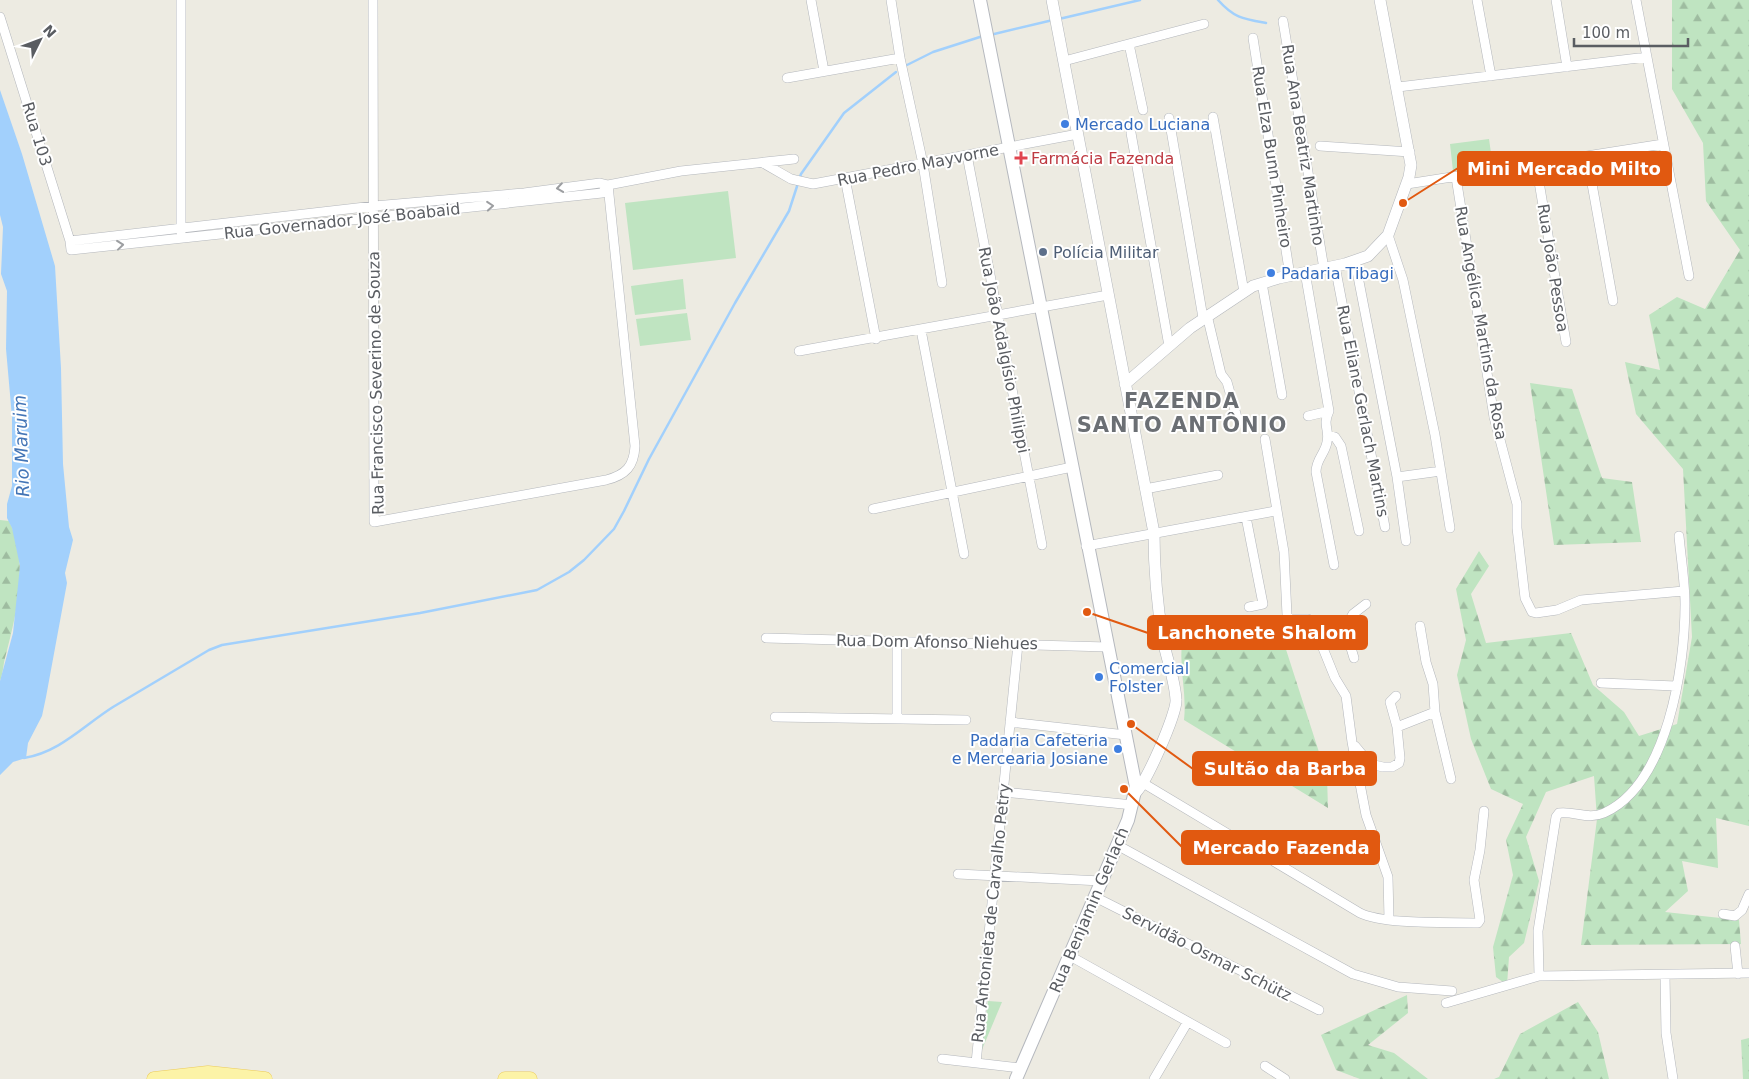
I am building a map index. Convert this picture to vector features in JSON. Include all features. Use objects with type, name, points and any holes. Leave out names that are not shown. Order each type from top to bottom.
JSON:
[{"type":"main road","points":[[980,0],[1011,147],[1086,546],[1137,791]]},
{"type":"main road","name":"Rua Benjamin Gerlach","points":[[1018,1074],[1117,846],[1137,791]]},
{"type":"main road","points":[[154,1079],[208,1073],[264,1079]]},
{"type":"street","points":[[181,0],[181,233]]},
{"type":"street","name":"Rua Francisco Severino de Souza","points":[[374,0],[374,522],[606,480],[619,477],[630,468],[634,458],[635,446],[608,185]]},
{"type":"street","points":[[811,0],[824,71]]},
{"type":"street","points":[[891,0],[900,58],[923,164],[942,283]]},
{"type":"street","points":[[1052,0],[1154,533],[1156,589],[1163,639],[1176,700],[1172,719],[1137,791]]},
{"type":"street","points":[[1125,384],[1205,316],[1244,292],[1262,283],[1355,261],[1374,251],[1388,234],[1411,172],[1410,152],[1380,0]]},
{"type":"street","points":[[1477,0],[1491,76]]},
{"type":"street","points":[[1556,0],[1567,66]]},
{"type":"street","points":[[1636,0],[1689,276]]},
{"type":"street","name":"Rua 103","points":[[0,17],[71,245]]},
{"type":"street","name":"Rua Ana Beatriz Martinho","points":[[1283,21],[1324,269]]},
{"type":"street","points":[[1064,61],[1204,24]]},
{"type":"street","name":"Rua Elza Bunn Pinheiro","points":[[1253,38],[1290,276]]},
{"type":"street","points":[[1129,44],[1143,110]]},
{"type":"street","points":[[1398,87],[1647,57]]},
{"type":"street","points":[[787,78],[900,58]]},
{"type":"street","points":[[1213,117],[1244,292]]},
{"type":"street","points":[[1170,118],[1205,316],[1221,374],[1227,382],[1238,421]]},
{"type":"street","points":[[1131,133],[1169,346]]},
{"type":"street","name":"Rua Pedro Mayvorne","points":[[763,163],[796,181],[806,184],[1078,134]]},
{"type":"street","points":[[1407,184],[1664,144]]},
{"type":"street","points":[[1320,146],[1410,152]]},
{"type":"street","name":"Rua João Adalgísio Philippi","points":[[967,155],[1042,545]]},
{"type":"street","points":[[1587,156],[1613,301]]},
{"type":"street","name":"Rua Governador José Boabaid","points":[[71,245],[374,211],[524,198],[600,183],[608,185],[681,171],[794,159]]},
{"type":"street","name":"Rua João Pessoa","points":[[1536,164],[1566,342]]},
{"type":"street","name":"Rua Angélica Martins da Rosa","points":[[1456,177],[1494,417],[1517,504],[1517,528],[1525,598],[1532,612],[1556,610],[1581,600],[1684,591]]},
{"type":"street","points":[[845,178],[876,339]]},
{"type":"street","points":[[1388,234],[1403,280],[1441,472],[1450,528]]},
{"type":"street","points":[[1355,261],[1397,477],[1406,541]]},
{"type":"street","name":"Rua Eliane Gerlach Martins","points":[[1336,266],[1385,527]]},
{"type":"street","points":[[1305,272],[1329,411],[1325,427],[1328,435],[1327,444],[1316,463],[1316,472],[1334,565]]},
{"type":"street","points":[[1262,283],[1282,395]]},
{"type":"street","points":[[799,351],[876,339],[1108,294]]},
{"type":"street","points":[[921,330],[964,554]]},
{"type":"street","points":[[1308,416],[1329,411]]},
{"type":"street","points":[[1328,435],[1335,437],[1341,446],[1359,531]]},
{"type":"street","points":[[1265,439],[1275,511],[1284,552],[1287,615],[1290,620],[1308,618],[1319,636],[1336,678],[1346,696],[1352,742],[1366,815],[1388,877],[1388,919]]},
{"type":"street","points":[[873,509],[1072,467]]},
{"type":"street","points":[[1397,477],[1441,472]]},
{"type":"street","points":[[1145,488],[1218,475]]},
{"type":"street","points":[[1086,546],[1275,511]]},
{"type":"street","points":[[1246,517],[1263,604],[1249,607]]},
{"type":"street","points":[[1538,976],[1538,931],[1556,817],[1559,813],[1565,812],[1593,817],[1621,804],[1633,792],[1649,766],[1666,727],[1676,686],[1684,631],[1684,591],[1679,536]]},
{"type":"street","points":[[1354,658],[1346,628],[1353,614],[1366,604]]},
{"type":"street","points":[[1420,626],[1426,662],[1433,684],[1435,712],[1451,779]]},
{"type":"street","points":[[1319,636],[1346,628]]},
{"type":"street","name":"Rua Dom Afonso Niehues","points":[[766,638],[1108,647]]},
{"type":"street","points":[[896,719],[897,641]]},
{"type":"street","name":"Rua Antonieta de Carvalho Petry","points":[[976,1063],[1018,644]]},
{"type":"street","points":[[1601,683],[1676,686]]},
{"type":"street","points":[[1352,742],[1370,764],[1392,767],[1399,763],[1397,727],[1390,702],[1396,696]]},
{"type":"street","points":[[1397,727],[1435,712]]},
{"type":"street","points":[[775,717],[966,720]]},
{"type":"street","points":[[1010,722],[1126,735]]},
{"type":"street","points":[[1003,792],[1137,791],[1370,917],[1478,923],[1480,920],[1474,880],[1480,850],[1484,811]]},
{"type":"street","points":[[1117,846],[1353,974],[1398,987],[1452,990]]},
{"type":"street","points":[[958,874],[995,874],[1101,881]]},
{"type":"street","points":[[1723,914],[1735,916],[1742,910],[1749,894]]},
{"type":"street","name":"Servidão Osmar Schütz","points":[[1095,897],[1319,1010]]},
{"type":"street","points":[[1735,946],[1738,974]]},
{"type":"street","points":[[1070,956],[1187,1023],[1226,1043]]},
{"type":"street","points":[[1446,1003],[1538,976],[1749,973]]},
{"type":"street","points":[[1665,975],[1666,1033],[1673,1079]]},
{"type":"street","points":[[1154,1079],[1187,1023]]},
{"type":"street","points":[[942,1059],[976,1063],[1018,1074]]},
{"type":"street","points":[[1265,1066],[1285,1079]]},
{"type":"green space","points":[[1672,0],[1749,0],[1749,826],[1716,818],[1718,868],[1682,861],[1688,891],[1665,912],[1739,920],[1741,944],[1581,945],[1597,819],[1594,776],[1546,792],[1526,837],[1539,881],[1524,943],[1509,957],[1507,985],[1496,977],[1493,947],[1513,875],[1506,840],[1523,804],[1491,789],[1471,739],[1457,675],[1466,640],[1456,589],[1479,551],[1489,566],[1471,594],[1486,643],[1571,633],[1593,685],[1624,712],[1639,736],[1677,724],[1692,637],[1683,469],[1636,414],[1625,362],[1660,370],[1649,315],[1677,297],[1705,309],[1740,250],[1706,201],[1703,143],[1672,89]]},
{"type":"green space","points":[[1489,139],[1493,167],[1453,171],[1450,144]]},
{"type":"green space","points":[[728,191],[736,258],[633,270],[625,203]]},
{"type":"green space","points":[[683,279],[686,309],[635,315],[631,286]]},
{"type":"green space","points":[[687,313],[691,340],[640,346],[636,319]]},
{"type":"green space","points":[[1530,383],[1572,389],[1602,478],[1632,482],[1641,542],[1554,545]]},
{"type":"green space","points":[[0,520],[9,521],[19,554],[20,571],[17,607],[0,681]]},
{"type":"green space","points":[[1282,637],[1327,777],[1328,808],[1184,720],[1182,644]]},
{"type":"green space","points":[[1407,995],[1408,1013],[1368,1045],[1394,1053],[1428,1079],[1360,1079],[1336,1070],[1321,1035]]},
{"type":"green space","points":[[988,1001],[1002,1002],[981,1052]]},
{"type":"green space","points":[[1578,1002],[1598,1032],[1609,1079],[1494,1079],[1499,1077],[1520,1034]]},
{"type":"green space","points":[[1749,1038],[1749,1079],[1743,1079],[1741,1040]]},
{"type":"water","name":"Rio Maruim","points":[[0,90],[22,154],[55,266],[61,368],[63,464],[69,527],[73,540],[65,573],[67,583],[42,716],[28,743],[26,758],[13,762],[0,775],[0,681],[13,633],[20,566],[12,528],[7,518],[7,504],[12,486],[12,417],[6,349],[7,291],[1,274],[3,227],[0,215]]},
{"type":"waterway","points":[[1059,19],[1140,0]]},
{"type":"waterway","points":[[1218,0],[1229,11],[1239,17],[1266,23]]},
{"type":"waterway","points":[[990,35],[1053,20]]},
{"type":"waterway","points":[[907,65],[933,52],[983,36]]},
{"type":"waterway","points":[[24,758],[37,755],[60,744],[113,707],[209,650],[222,645],[420,613],[537,590],[569,572],[584,560],[614,529],[649,459],[735,303],[789,211],[801,174],[844,113],[896,72]]},
{"type":"place","name":"Mercado Luciana","points":[[1065,124]]},
{"type":"place","name":"Farmácia Fazenda","points":[[1021,158]]},
{"type":"place","name":"Mini Mercado Milto","points":[[1403,203]]},
{"type":"place","name":"Polícia Militar","points":[[1043,252]]},
{"type":"place","name":"Padaria Tibagi","points":[[1271,273]]},
{"type":"place","name":"Lanchonete Shalom","points":[[1087,612]]},
{"type":"place","name":"Comercial Folster","points":[[1099,677]]},
{"type":"place","name":"Sultão da Barba","points":[[1131,724]]},
{"type":"place","name":"Padaria Cafeteria e Mercearia Josiane","points":[[1118,749]]},
{"type":"place","name":"Mercado Fazenda","points":[[1124,789]]},
{"type":"district","name":"FAZENDA SANTO ANTÔNIO","points":[[1182,413]]}]
